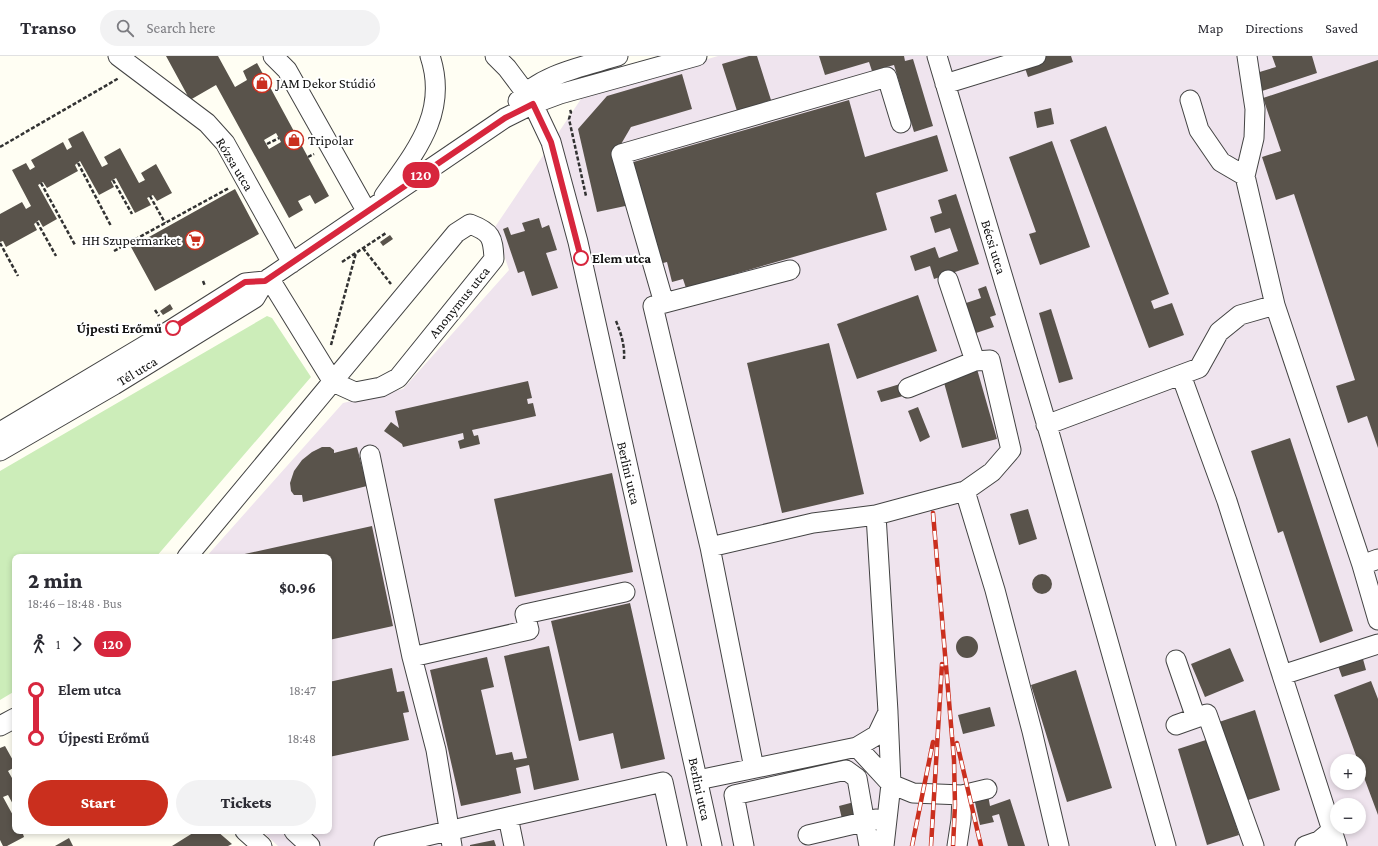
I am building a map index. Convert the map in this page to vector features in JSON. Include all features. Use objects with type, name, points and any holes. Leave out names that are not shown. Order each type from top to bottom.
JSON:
[{"type":"street","points":[[273,56],[287,70],[373,208],[418,146],[431,120],[435,85],[430,56]]},
{"type":"street","points":[[495,56],[507,68],[529,98]]},
{"type":"street","points":[[529,98],[549,78],[618,56]]},
{"type":"street","points":[[529,98],[560,94],[697,56]]},
{"type":"street","name":"Bécsi utca","points":[[937,56],[1049,432],[1166,846]]},
{"type":"street","points":[[945,84],[1036,56]]},
{"type":"street","points":[[1247,56],[1255,109],[1254,138],[1245,176],[1275,305],[1370,562],[1378,620]]},
{"type":"street","name":"Rózsa utca","points":[[125,61],[194,113],[216,132],[225,143],[292,263]]},
{"type":"street","points":[[664,303],[621,154],[887,77],[900,123]]},
{"type":"street","name":"Tél utca","points":[[0,451],[120,381],[255,298],[267,280],[505,118],[529,98]]},
{"type":"street","name":"Berlini utca","points":[[529,98],[551,142],[578,242],[712,846]]},
{"type":"street","points":[[1190,100],[1199,130],[1221,162],[1245,176]]},
{"type":"street","name":"Anonymus utca","points":[[190,554],[456,233],[470,224],[485,230],[493,243],[494,259],[398,378],[381,387],[355,392],[333,382]]},
{"type":"street","points":[[754,768],[710,546],[653,306],[790,270]]},
{"type":"street","points":[[267,280],[333,382]]},
{"type":"street","name":"Tél utca","points":[[0,432],[154,340],[245,282],[267,280]]},
{"type":"street","points":[[948,280],[975,360]]},
{"type":"street","points":[[1049,432],[1199,368],[1219,332],[1240,315],[1275,305]]},
{"type":"street","points":[[710,546],[813,523],[876,516],[965,491],[992,472],[1011,450],[990,360],[975,360],[908,388]]},
{"type":"street","points":[[1181,375],[1227,501],[1334,838],[1318,841],[1305,846]]},
{"type":"street","points":[[370,455],[412,657],[436,750],[451,838]]},
{"type":"street","points":[[965,491],[995,590],[1032,731],[1059,846]]},
{"type":"street","points":[[876,516],[891,784],[884,846]]},
{"type":"street","points":[[412,657],[529,630],[525,614],[625,592]]},
{"type":"street","points":[[1282,675],[1378,644]]},
{"type":"street","points":[[1176,660],[1196,718]]},
{"type":"street","points":[[698,780],[857,747],[877,735],[888,712]]},
{"type":"street","points":[[1176,725],[1207,714],[1254,846]]},
{"type":"street","points":[[0,726],[12,720]]},
{"type":"street","points":[[857,747],[891,784],[913,793],[962,794],[987,789]]},
{"type":"street","points":[[744,846],[734,795],[846,770],[857,778],[869,846]]},
{"type":"street","points":[[384,846],[451,838],[508,817],[663,782],[677,846]]},
{"type":"street","points":[[957,846],[961,820],[962,794]]},
{"type":"street","points":[[808,835],[887,816]]},
{"type":"street","points":[[508,817],[514,846]]},
{"type":"street","points":[[248,834],[262,846]]},
{"type":"street","points":[[297,834],[310,846]]},
{"type":"path","points":[[0,147],[123,76],[125,61]]},
{"type":"path","points":[[267,144],[279,138]]},
{"type":"path","points":[[78,163],[111,226]]},
{"type":"path","points":[[114,251],[245,179]]},
{"type":"path","points":[[113,180],[132,214]]},
{"type":"path","points":[[41,183],[75,245]]},
{"type":"path","points":[[150,196],[165,223]]},
{"type":"path","points":[[37,222],[56,256]]},
{"type":"path","points":[[342,262],[386,233]]},
{"type":"path","points":[[0,243],[18,276]]},
{"type":"path","points":[[363,248],[402,298]]},
{"type":"path","points":[[323,365],[331,346],[356,253]]},
{"type":"shaded area","points":[[718,56],[1378,56],[1378,846],[278,846],[265,834],[332,834],[332,554],[209,554],[343,403],[403,389],[509,270],[495,227],[583,96]]},
{"type":"green space","points":[[267,316],[272,318],[311,377],[159,554],[12,554],[12,693],[0,700],[0,471]]},
{"type":"building","points":[[166,56],[218,56],[235,87],[247,80],[243,71],[257,63],[329,196],[315,204],[310,195],[298,201],[303,210],[289,218],[216,85],[190,100]],"holes":[[[276,133],[281,142],[269,149],[264,140]]]},
{"type":"building","points":[[749,56],[757,56],[771,100],[737,111],[722,64]]},
{"type":"building","points":[[819,56],[904,56],[905,61],[913,59],[933,126],[914,132],[894,65],[872,71],[869,62],[825,75]]},
{"type":"building","points":[[1021,56],[1071,56],[1073,62],[1028,77]]},
{"type":"building","points":[[1272,56],[1312,56],[1317,73],[1259,92],[1253,74],[1276,67]]},
{"type":"building","points":[[1378,60],[1378,448],[1367,416],[1348,423],[1336,386],[1355,380],[1294,194],[1276,200],[1262,157],[1281,151],[1263,98]]},
{"type":"building","points":[[682,74],[692,109],[631,127],[617,151],[630,205],[597,212],[578,129],[607,96]]},
{"type":"building","points":[[849,100],[865,157],[937,135],[948,171],[876,193],[887,230],[686,288],[683,279],[672,282],[667,262],[659,264],[630,163]]},
{"type":"building","points":[[1051,108],[1054,124],[1037,128],[1034,112]]},
{"type":"building","points":[[1106,126],[1169,294],[1151,301],[1154,309],[1172,303],[1184,335],[1149,348],[1070,140]]},
{"type":"building","points":[[83,131],[102,167],[108,164],[104,157],[120,148],[139,183],[145,180],[141,173],[156,164],[172,193],[157,201],[153,195],[147,198],[151,205],[135,213],[116,178],[111,181],[114,187],[99,195],[80,161],[75,165],[78,171],[47,188],[43,182],[38,185],[57,219],[43,227],[39,220],[34,224],[37,230],[6,247],[3,241],[0,242],[0,214],[22,202],[26,209],[31,206],[12,170],[26,163],[30,170],[35,167],[31,160],[63,142],[67,150],[72,147],[68,139]]},
{"type":"building","points":[[1052,141],[1090,247],[1040,265],[1029,234],[1036,232],[1009,157]]},
{"type":"building","name":"HH Szupermarket","points":[[235,189],[259,234],[155,291],[131,247]]},
{"type":"building","points":[[956,194],[979,264],[934,279],[930,266],[915,271],[910,256],[935,247],[939,258],[958,251],[950,228],[935,233],[930,217],[942,213],[938,200]]},
{"type":"building","points":[[539,218],[542,228],[549,225],[557,250],[546,253],[558,288],[532,296],[524,271],[518,273],[503,229],[508,227],[511,235],[525,231],[522,223]]},
{"type":"building","points":[[390,235],[393,239],[383,246],[380,242]]},
{"type":"building","points":[[986,286],[996,315],[990,317],[994,327],[973,334],[963,304],[981,298],[978,289]]},
{"type":"building","points":[[918,295],[937,351],[857,379],[837,324]]},
{"type":"building","points":[[170,304],[173,309],[163,315],[160,311]]},
{"type":"building","points":[[1051,309],[1073,379],[1059,383],[1039,313]]},
{"type":"building","points":[[829,343],[864,494],[782,513],[747,363]]},
{"type":"building","points":[[977,369],[997,439],[962,448],[943,379]]},
{"type":"building","points":[[528,381],[532,398],[527,399],[528,404],[533,403],[536,416],[472,430],[474,436],[478,435],[480,444],[460,449],[458,441],[464,439],[463,433],[403,447],[402,444],[384,431],[391,422],[399,428],[395,411]]},
{"type":"building","points":[[900,384],[903,396],[881,402],[877,391]]},
{"type":"building","points":[[918,407],[930,437],[920,442],[908,411]]},
{"type":"building","points":[[1290,438],[1353,631],[1320,643],[1283,531],[1278,533],[1251,451]]},
{"type":"building","points":[[322,447],[330,447],[334,450],[334,453],[357,447],[367,486],[303,502],[302,495],[294,495],[291,491],[290,483],[294,471],[302,460],[312,452]]},
{"type":"building","points":[[612,473],[633,572],[515,597],[494,499]]},
{"type":"building","points":[[1028,509],[1037,539],[1019,545],[1010,514]]},
{"type":"building","points":[[372,526],[393,626],[332,639],[332,554],[245,554]]},
{"type":"building","points":[[1042,574],[1049,577],[1052,584],[1049,591],[1042,594],[1035,591],[1032,584],[1035,577]]},
{"type":"building","points":[[630,603],[665,759],[621,769],[613,733],[579,741],[551,621]]},
{"type":"building","points":[[967,636],[975,639],[978,647],[975,655],[967,658],[959,655],[956,647],[959,639]]},
{"type":"building","points":[[549,646],[579,780],[534,790],[529,765],[516,768],[521,793],[461,806],[430,670],[487,657],[494,687],[481,690],[496,755],[512,752],[514,760],[527,758],[504,656]]},
{"type":"building","points":[[1230,648],[1244,681],[1205,697],[1191,664]]},
{"type":"building","points":[[1363,659],[1366,670],[1342,677],[1338,666]]},
{"type":"building","points":[[392,668],[397,692],[404,691],[409,712],[403,713],[409,740],[332,756],[332,681]]},
{"type":"building","points":[[1076,670],[1112,788],[1067,802],[1031,685]]},
{"type":"building","points":[[1371,681],[1378,699],[1378,815],[1366,783],[1366,754],[1355,754],[1334,695]]},
{"type":"building","points":[[990,707],[995,726],[963,734],[958,715]]},
{"type":"building","points":[[1255,710],[1280,790],[1245,801],[1219,722]]},
{"type":"building","points":[[1209,739],[1239,835],[1207,845],[1178,749]]},
{"type":"building","points":[[5,746],[12,759],[12,769],[8,771],[12,778],[12,802],[8,795],[3,797],[12,814],[12,834],[23,834],[24,837],[7,846],[3,846],[0,840],[0,748]]},
{"type":"building","points":[[988,795],[990,806],[1010,799],[1025,846],[1008,846],[999,814],[992,816],[994,822],[980,825],[974,798]]},
{"type":"building","points":[[858,801],[861,814],[842,819],[839,806]]},
{"type":"building","points":[[191,834],[220,834],[232,844],[228,846],[172,846]]},
{"type":"building","points":[[69,838],[73,846],[55,846]]},
{"type":"building","points":[[494,840],[496,846],[470,846],[470,845]]},
{"type":"railway","points":[[933,513],[954,760],[955,805],[953,846]]},
{"type":"railway","points":[[931,846],[942,664]]},
{"type":"railway","points":[[912,846],[933,742]]},
{"type":"railway","points":[[957,743],[981,846]]},
{"type":"bus line","name":"120","points":[[173,328],[245,282],[265,281],[505,118],[533,104],[550,137],[581,258]]},
{"type":"place","name":"JAM Dekor Stúdió","points":[[262,83]]},
{"type":"place","name":"Tripolar","points":[[294,140]]},
{"type":"place","name":"HH Szupermarket","points":[[195,240]]},
{"type":"place","name":"Elem utca","points":[[581,258]]},
{"type":"place","name":"Újpesti Erőmű","points":[[173,328]]}]
